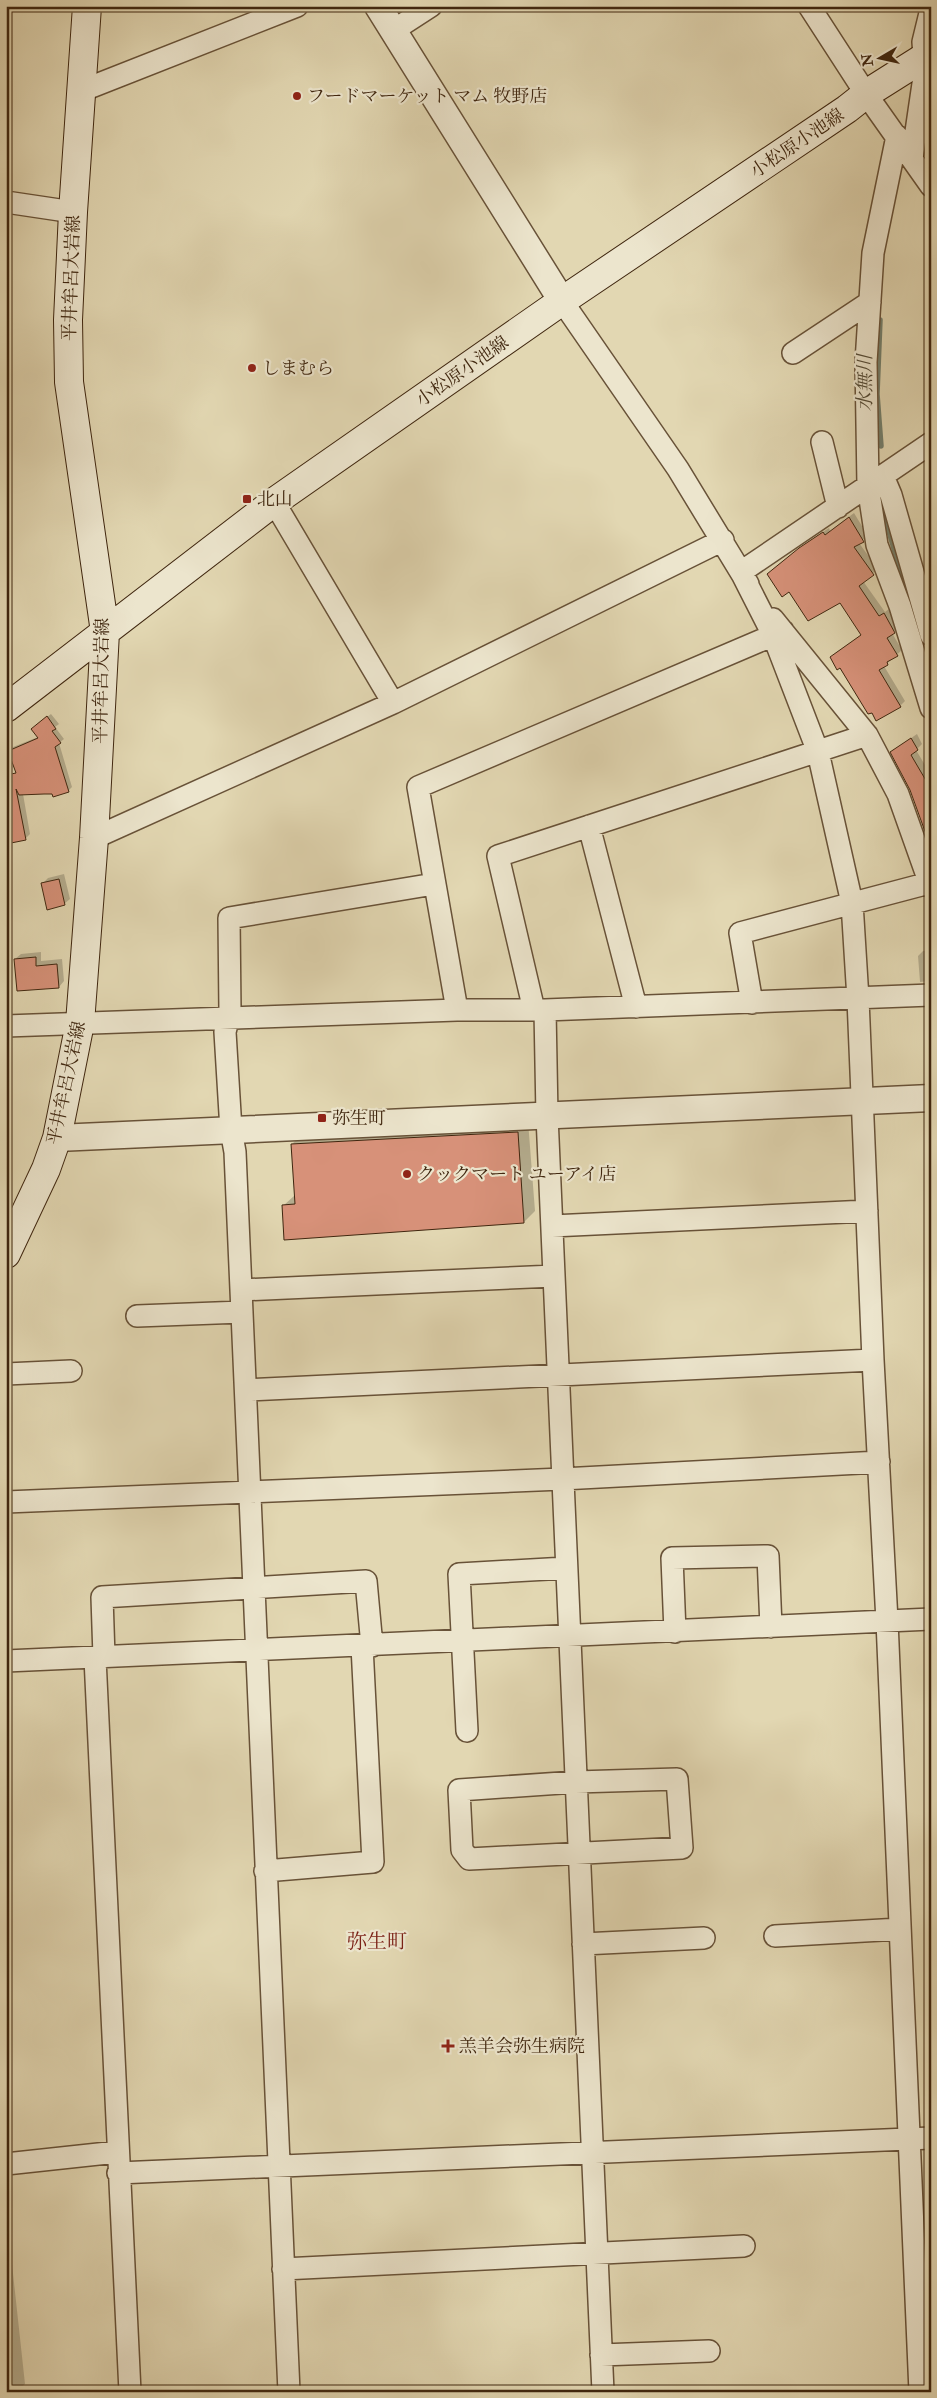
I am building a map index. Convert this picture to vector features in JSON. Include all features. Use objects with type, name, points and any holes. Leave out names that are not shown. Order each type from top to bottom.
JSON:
[{"type":"main road","name":"平井牟呂大岩線","points":[[6,1253],[46,1169],[57,1138],[80,1023],[94,838],[106,632],[69,382],[68,320],[73,212],[87,6]]},
{"type":"main road","name":"小松原小池線","points":[[6,708],[274,502],[562,301],[847,109],[866,94],[927,55]]},
{"type":"street","points":[[81,91],[297,6]]},
{"type":"street","points":[[378,6],[562,301],[678,469],[778,633],[868,735],[898,794],[930,885],[852,903],[740,933],[752,1003]]},
{"type":"street","points":[[394,30],[431,6]]},
{"type":"street","points":[[809,6],[866,94],[931,186]]},
{"type":"street","points":[[912,158],[927,55],[923,42],[931,9]]},
{"type":"street","points":[[897,136],[873,253],[866,362],[875,481],[877,545],[928,686],[931,708]]},
{"type":"street","points":[[6,202],[73,212]]},
{"type":"street","points":[[793,353],[870,302]]},
{"type":"street","points":[[822,442],[838,507]]},
{"type":"street","points":[[741,572],[931,443]]},
{"type":"street","points":[[875,481],[891,495],[931,635]]},
{"type":"street","points":[[274,502],[393,703]]},
{"type":"street","points":[[94,838],[393,703],[723,540]]},
{"type":"street","points":[[778,633],[818,752],[852,903],[887,1621],[920,2392]]},
{"type":"street","points":[[457,1010],[418,786],[778,633]]},
{"type":"street","points":[[603,2392],[547,1116],[539,1010],[498,856],[868,735]]},
{"type":"street","points":[[589,826],[636,1007]]},
{"type":"street","points":[[289,2392],[252,1590],[246,1390],[235,1152],[231,1130],[225,1032],[230,1012],[229,918],[434,884]]},
{"type":"street","points":[[6,1026],[228,1020],[457,1010],[636,1007],[931,995]]},
{"type":"street","points":[[57,1138],[931,1098]]},
{"type":"street","points":[[552,1226],[867,1211]]},
{"type":"street","points":[[241,1290],[554,1276]]},
{"type":"street","points":[[137,1316],[242,1312]]},
{"type":"street","points":[[246,1390],[873,1360]]},
{"type":"street","points":[[6,1374],[71,1371]]},
{"type":"street","points":[[6,1502],[562,1479],[879,1462]]},
{"type":"street","points":[[675,1632],[672,1558],[768,1556],[771,1627]]},
{"type":"street","points":[[467,1731],[459,1574],[566,1568]]},
{"type":"street","points":[[130,2392],[117,2162],[100,1658],[102,1597],[252,1590],[366,1581],[373,1862],[266,1871]]},
{"type":"street","points":[[6,1661],[570,1637],[931,1619]]},
{"type":"street","points":[[677,1779],[682,1848],[579,1854],[469,1859],[462,1850],[459,1790],[576,1782],[677,1779]]},
{"type":"street","points":[[774,1936],[900,1929]]},
{"type":"street","points":[[583,1944],[704,1938]]},
{"type":"street","points":[[6,2164],[117,2162],[279,2168],[931,2138]]},
{"type":"street","points":[[283,2268],[744,2246]]},
{"type":"street","points":[[601,2355],[709,2351]]},
{"type":"building","points":[[849,517],[864,542],[854,547],[874,575],[859,586],[879,616],[884,613],[895,633],[887,638],[898,656],[887,662],[888,665],[879,670],[901,707],[876,721],[872,713],[868,714],[840,668],[837,670],[830,657],[861,635],[840,603],[808,621],[789,592],[782,597],[767,574],[799,548],[823,532],[825,535]]},
{"type":"building","points":[[47,716],[56,729],[52,731],[61,743],[55,747],[69,792],[53,797],[52,794],[19,795],[16,789],[26,840],[6,844],[6,775],[16,773],[8,751],[38,738],[31,729]]},
{"type":"building","points":[[911,738],[918,750],[911,755],[931,789],[931,848],[910,790],[890,752]]},
{"type":"building","points":[[59,879],[65,905],[47,910],[41,883]]},
{"type":"building","points":[[36,957],[36,966],[57,964],[59,988],[17,991],[14,959]]},
{"type":"building","name":"クックマート ユーアイ店","points":[[518,1132],[524,1223],[284,1240],[282,1205],[295,1204],[291,1144]]},
{"type":"waterway","name":"水無川","points":[[880,320],[877,394],[881,446]]},
{"type":"waterway","name":"水無川","points":[[880,500],[910,604]]},
{"type":"place","name":"フードマーケット マム 牧野店","points":[[297,96]]},
{"type":"place","name":"しまむら","points":[[252,368]]},
{"type":"place","name":"北山","points":[[247,499]]},
{"type":"place","name":"弥生町","points":[[322,1118]]},
{"type":"place","name":"クックマート ユーアイ店","points":[[407,1174]]},
{"type":"place","name":"羔羊会弥生病院","points":[[448,2046]]},
{"type":"district","name":"弥生町","points":[[377,1941]]}]
